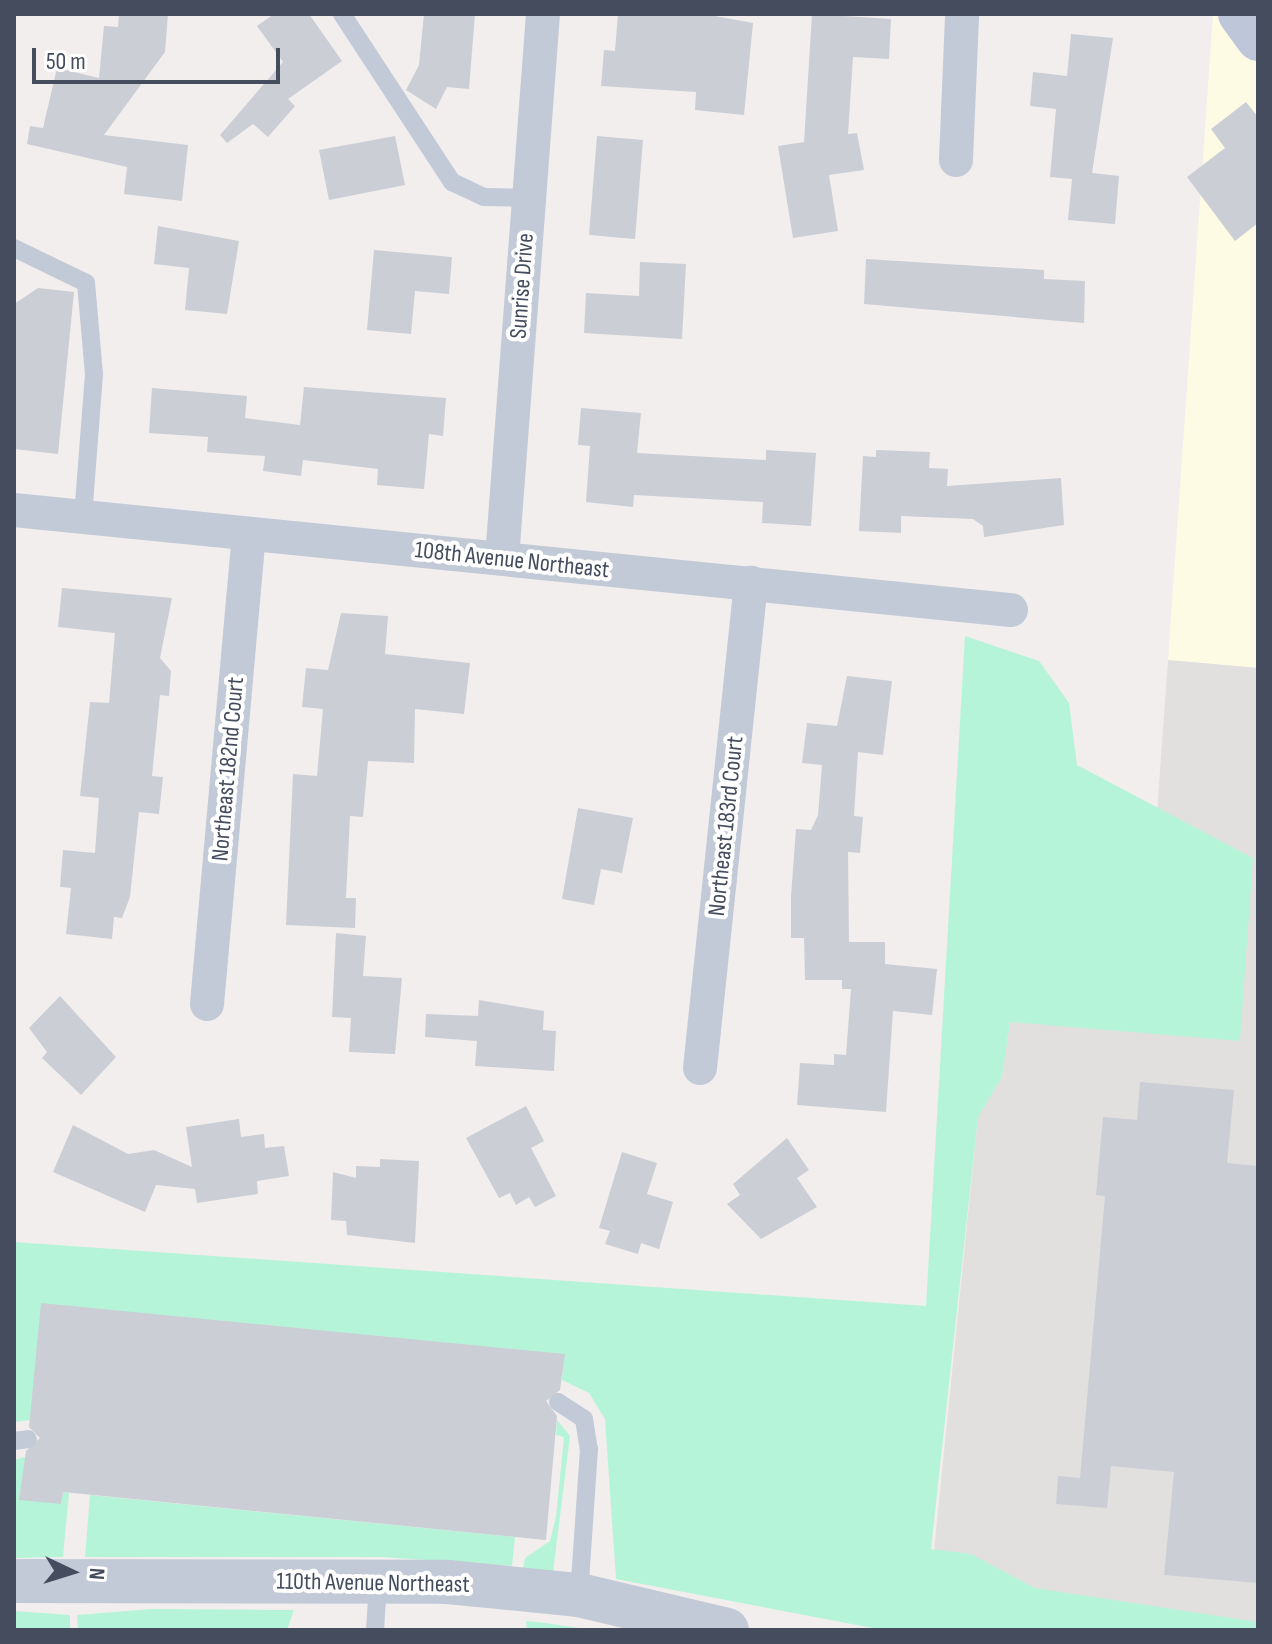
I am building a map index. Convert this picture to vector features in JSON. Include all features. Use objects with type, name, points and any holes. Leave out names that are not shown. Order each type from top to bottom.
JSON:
[{"type":"main road","points":[[1240,14],[1258,39]]},
{"type":"street","name":"Sunrise Drive","points":[[502,558],[543,14]]},
{"type":"street","points":[[956,160],[962,14]]},
{"type":"street","name":"108th Avenue Northeast","points":[[14,510],[1011,610]]},
{"type":"street","name":"Northeast 182nd Court","points":[[207,1004],[249,534]]},
{"type":"street","name":"Northeast 183rd Court","points":[[700,1068],[751,583]]},
{"type":"street","name":"110th Avenue Northeast","points":[[14,1581],[378,1580],[579,1595],[727,1630]]},
{"type":"lane","points":[[342,14],[452,182],[484,197],[529,198]]},
{"type":"lane","points":[[14,248],[86,283],[94,374],[83,517]]},
{"type":"lane","points":[[558,1402],[584,1419],[589,1449],[579,1595]]},
{"type":"lane","points":[[375,1630],[378,1580]]},
{"type":"shaded area","points":[[1213,14],[1240,14],[1258,39],[1258,668],[1168,660]]},
{"type":"shaded area","points":[[1168,660],[1258,668],[1258,1630],[926,1630],[978,1116],[1002,1077],[1010,1022],[1147,952]]},
{"type":"green space","points":[[965,636],[1039,661],[1069,703],[1077,765],[1253,858],[1240,1041],[1010,1022],[1002,1077],[978,1117],[931,1549],[971,1554],[1035,1588],[1258,1622],[1258,1630],[883,1630],[616,1579],[605,1419],[589,1393],[562,1380],[564,1355],[14,1422],[14,1242],[926,1306]]},
{"type":"green space","points":[[557,1420],[570,1436],[553,1572],[523,1568],[525,1558],[550,1541],[556,1517],[564,1437],[556,1435]]},
{"type":"green space","points":[[25,1457],[61,1504],[63,1492],[69,1493],[63,1557],[14,1558],[14,1460]]},
{"type":"green space","points":[[90,1495],[515,1537],[512,1566],[381,1557],[85,1557]]},
{"type":"green space","points":[[152,1609],[294,1610],[287,1630],[78,1630],[77,1615]]},
{"type":"green space","points":[[14,1611],[70,1615],[70,1630],[14,1630]]},
{"type":"green space","points":[[526,1621],[538,1622],[593,1630],[527,1630]]},
{"type":"building","points":[[119,14],[168,14],[165,52],[104,135],[188,145],[182,201],[124,194],[127,167],[27,144],[30,126],[43,128],[57,68],[99,78],[104,26],[118,27]]},
{"type":"building","points":[[274,14],[309,14],[342,61],[288,99],[295,106],[268,137],[253,124],[227,143],[220,135],[283,62],[257,26]]},
{"type":"building","points":[[424,14],[475,14],[469,89],[447,87],[436,109],[406,90],[419,65]]},
{"type":"building","points":[[618,14],[704,14],[753,23],[744,115],[695,110],[696,92],[601,86],[604,50],[615,51]]},
{"type":"building","points":[[812,14],[891,19],[889,59],[853,57],[848,134],[857,133],[864,170],[829,175],[838,231],[793,238],[778,146],[804,142]]},
{"type":"building","points":[[1071,34],[1113,38],[1092,173],[1119,176],[1115,224],[1068,220],[1072,179],[1050,177],[1056,109],[1030,106],[1033,72],[1067,76]]},
{"type":"building","points":[[1246,102],[1258,117],[1258,223],[1235,241],[1187,177],[1225,148],[1211,129]]},
{"type":"building","points":[[395,136],[405,185],[329,200],[319,150]]},
{"type":"building","points":[[597,136],[643,140],[635,239],[589,235]]},
{"type":"building","points":[[158,226],[239,241],[227,314],[185,310],[189,268],[154,264]]},
{"type":"building","points":[[374,250],[452,257],[449,294],[415,291],[411,334],[367,330]]},
{"type":"building","points":[[866,259],[1044,270],[1044,279],[1085,281],[1084,323],[864,304]]},
{"type":"building","points":[[640,262],[686,264],[682,339],[584,333],[586,293],[639,296]]},
{"type":"building","points":[[38,288],[74,292],[58,454],[14,449],[14,304]]},
{"type":"building","points":[[304,387],[446,398],[443,436],[429,434],[424,489],[377,485],[378,469],[303,460],[301,476],[263,471],[265,456],[207,452],[208,437],[149,433],[152,388],[247,396],[245,418],[300,425]]},
{"type":"building","points":[[581,408],[641,413],[637,453],[766,460],[766,450],[816,453],[811,526],[762,523],[763,502],[634,495],[633,507],[586,502],[590,446],[578,445]]},
{"type":"building","points":[[876,450],[930,452],[929,468],[948,469],[947,486],[1061,478],[1064,525],[984,537],[983,526],[973,519],[901,516],[901,533],[859,531],[863,456],[876,457]]},
{"type":"building","points":[[62,588],[172,598],[160,658],[171,671],[169,696],[160,695],[152,776],[163,777],[159,814],[139,812],[130,897],[122,918],[114,917],[112,939],[66,934],[71,888],[60,887],[63,850],[95,853],[99,798],[80,796],[90,702],[109,703],[115,633],[58,627]]},
{"type":"building","points":[[341,613],[388,616],[385,654],[470,663],[464,714],[415,709],[414,763],[368,761],[363,817],[350,816],[346,898],[356,898],[355,928],[286,925],[293,774],[317,776],[323,709],[302,707],[306,668],[328,670]]},
{"type":"building","points":[[847,676],[892,681],[883,755],[858,752],[854,816],[863,817],[860,853],[848,852],[849,942],[885,942],[885,964],[937,969],[932,1015],[893,1011],[886,1112],[797,1105],[800,1063],[834,1065],[834,1054],[846,1055],[851,989],[842,989],[842,980],[805,980],[804,938],[791,938],[791,896],[796,829],[811,830],[818,815],[822,765],[802,763],[807,723],[837,726]]},
{"type":"building","points":[[578,808],[633,818],[622,873],[601,869],[594,905],[562,899]]},
{"type":"building","points":[[336,933],[366,936],[363,976],[402,978],[395,1054],[349,1052],[351,1018],[332,1017]]},
{"type":"building","points":[[60,996],[116,1057],[81,1095],[42,1058],[47,1052],[29,1028]]},
{"type":"building","points":[[479,1000],[544,1011],[543,1030],[556,1031],[554,1071],[475,1066],[477,1041],[425,1037],[426,1014],[478,1016]]},
{"type":"building","points":[[1140,1082],[1234,1090],[1227,1163],[1258,1166],[1258,1583],[1164,1575],[1174,1472],[1111,1466],[1107,1508],[1056,1504],[1058,1476],[1080,1478],[1105,1196],[1096,1195],[1103,1117],[1137,1120]]},
{"type":"building","points":[[526,1106],[544,1141],[531,1148],[556,1196],[535,1207],[529,1197],[516,1205],[510,1193],[499,1198],[466,1138]]},
{"type":"building","points":[[239,1119],[241,1137],[264,1134],[265,1148],[284,1146],[289,1176],[257,1181],[258,1194],[197,1203],[195,1189],[156,1185],[145,1212],[53,1172],[73,1125],[128,1154],[154,1150],[192,1167],[186,1127]]},
{"type":"building","points":[[787,1138],[809,1170],[797,1178],[817,1207],[761,1239],[727,1204],[740,1195],[733,1184]]},
{"type":"building","points":[[622,1152],[657,1163],[647,1194],[673,1202],[659,1249],[641,1243],[638,1254],[605,1244],[610,1231],[599,1228]]},
{"type":"building","points":[[380,1159],[419,1161],[415,1243],[347,1235],[346,1221],[331,1220],[333,1172],[356,1178],[356,1166],[380,1167]]},
{"type":"building","points":[[41,1303],[565,1354],[560,1390],[546,1401],[557,1416],[546,1540],[63,1492],[61,1504],[19,1500],[26,1451],[40,1438],[29,1427]]}]
